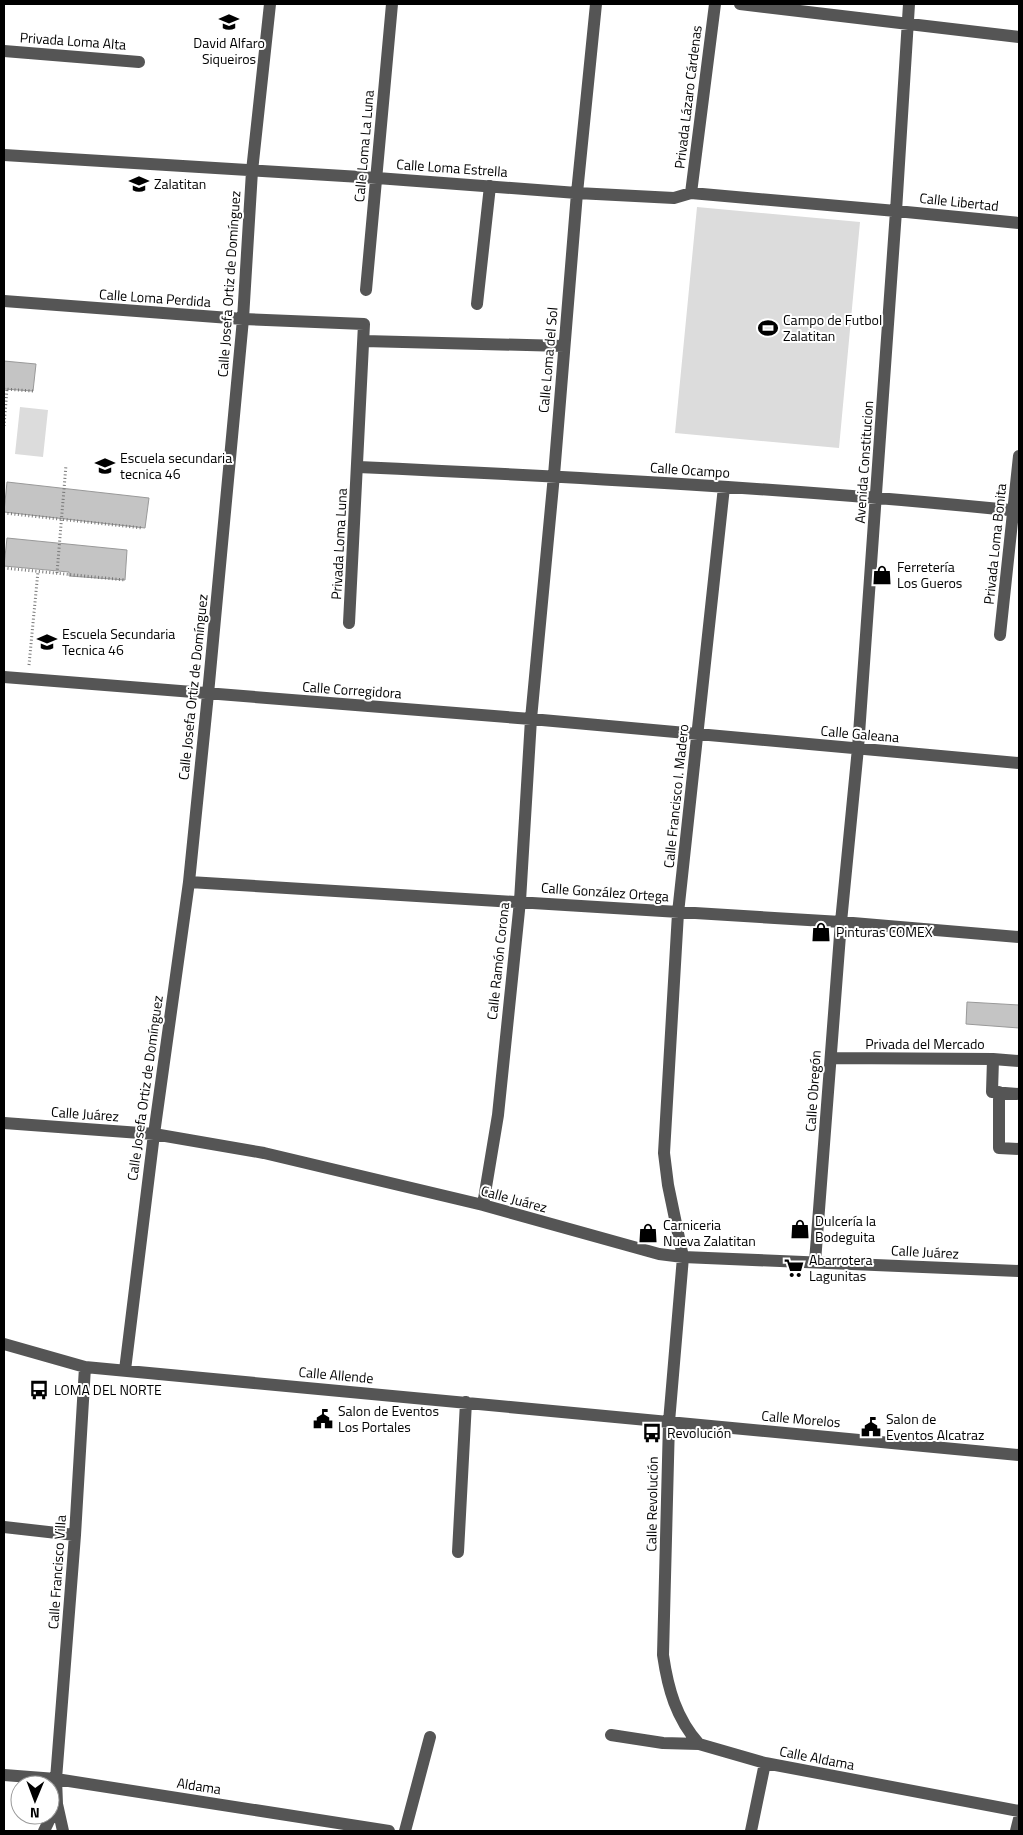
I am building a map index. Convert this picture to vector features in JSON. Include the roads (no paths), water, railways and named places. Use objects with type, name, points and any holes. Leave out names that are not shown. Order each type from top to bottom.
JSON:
[{"type":"street","name":"Calle Josefa Ortiz de Domínguez","points":[[125,1370],[154,1134],[189,882],[242,319],[252,171],[270,4]]},
{"type":"street","name":"Calle Loma La Luna","points":[[366,290],[392,4]]},
{"type":"street","name":"Calle Loma del Sol","points":[[531,719],[554,476],[577,193],[596,4]]},
{"type":"street","name":"Privada Lázaro Cárdenas","points":[[691,193],[714,4]]},
{"type":"street","points":[[740,4],[1019,36]]},
{"type":"street","name":"Avenida Constitucion","points":[[841,922],[858,748],[909,4]]},
{"type":"street","name":"Privada Loma Alta","points":[[4,51],[139,62]]},
{"type":"street","name":"Calle Loma Estrella","points":[[4,155],[377,178],[577,193],[674,198],[691,193],[896,211]]},
{"type":"street","points":[[477,304],[490,186]]},
{"type":"street","name":"Calle Libertad","points":[[896,211],[1019,223]]},
{"type":"street","name":"Calle Loma Perdida","points":[[4,302],[242,319],[364,324],[364,341]]},
{"type":"street","points":[[358,467],[364,341],[564,346]]},
{"type":"street","name":"Privada Loma Bonita","points":[[1000,635],[1016,510],[1019,456]]},
{"type":"street","name":"Calle Ocampo","points":[[358,467],[554,476],[724,487],[1016,510]]},
{"type":"street","name":"Privada Loma Luna","points":[[349,623],[358,467]]},
{"type":"street","name":"Calle Francisco I. Madero","points":[[683,1257],[668,1186],[664,1153],[678,913],[724,487]]},
{"type":"street","name":"Calle Corregidora","points":[[4,677],[698,734]]},
{"type":"street","name":"Calle Ramón Corona","points":[[483,1205],[498,1114],[520,901],[531,719]]},
{"type":"street","name":"Calle Galeana","points":[[698,734],[1019,763]]},
{"type":"street","name":"Calle González Ortega","points":[[189,882],[841,922],[1019,937]]},
{"type":"street","name":"Calle Obregón","points":[[815,1262],[841,922]]},
{"type":"street","name":"Privada del Mercado","points":[[831,1058],[935,1058],[1019,1061]]},
{"type":"street","points":[[992,1059],[992,1092],[1019,1094]]},
{"type":"street","points":[[999,1092],[1000,1148],[1019,1149]]},
{"type":"street","name":"Calle Juárez","points":[[4,1124],[154,1134],[264,1153],[483,1205],[650,1251],[683,1257],[1019,1271]]},
{"type":"street","name":"Calle Revolución","points":[[683,1257],[669,1422],[663,1655],[676,1709],[687,1730],[699,1744]]},
{"type":"street","name":"Calle Allende","points":[[4,1344],[85,1366],[669,1422]]},
{"type":"street","name":"Calle Francisco Villa","points":[[56,1775],[75,1535],[85,1366]]},
{"type":"street","points":[[458,1552],[466,1402]]},
{"type":"street","name":"Calle Morelos","points":[[669,1422],[1019,1455]]},
{"type":"street","points":[[4,1528],[75,1535]]},
{"type":"street","name":"Calle Aldama","points":[[611,1735],[663,1743],[699,1744],[765,1763],[1019,1811]]},
{"type":"street","points":[[405,1831],[430,1738]]},
{"type":"street","points":[[751,1831],[765,1763]]},
{"type":"street","name":"Aldama","points":[[60,1780],[389,1831]]},
{"type":"street","name":"Calle Francisco Villa","points":[[60,1818],[63,1831]]},
{"type":"street","points":[[1016,1831],[1019,1818]]},
{"type":"place","name":"David Alfaro Siqueiros","points":[[229,22]]},
{"type":"place","name":"Zalatitan","points":[[139,184]]},
{"type":"place","name":"Campo de Futbol Zalatitan","points":[[768,328]]},
{"type":"place","name":"Escuela secundaria tecnica 46","points":[[105,466]]},
{"type":"place","name":"Ferretería Los Gueros","points":[[882,575]]},
{"type":"place","name":"Escuela Secundaria Tecnica 46","points":[[47,642]]},
{"type":"place","name":"Pinturas COMEX","points":[[821,932]]},
{"type":"place","name":"Dulcería la Bodeguita","points":[[800,1229]]},
{"type":"place","name":"Carniceria Nueva Zalatitan","points":[[648,1233]]},
{"type":"place","name":"Abarrotera Lagunitas","points":[[794,1268]]},
{"type":"place","name":"LOMA DEL NORTE","points":[[39,1390]]},
{"type":"place","name":"Salon de Eventos Los Portales","points":[[323,1419]]},
{"type":"place","name":"Salon de Eventos Alcatraz","points":[[871,1427]]},
{"type":"place","name":"Revolución","points":[[652,1433]]}]
